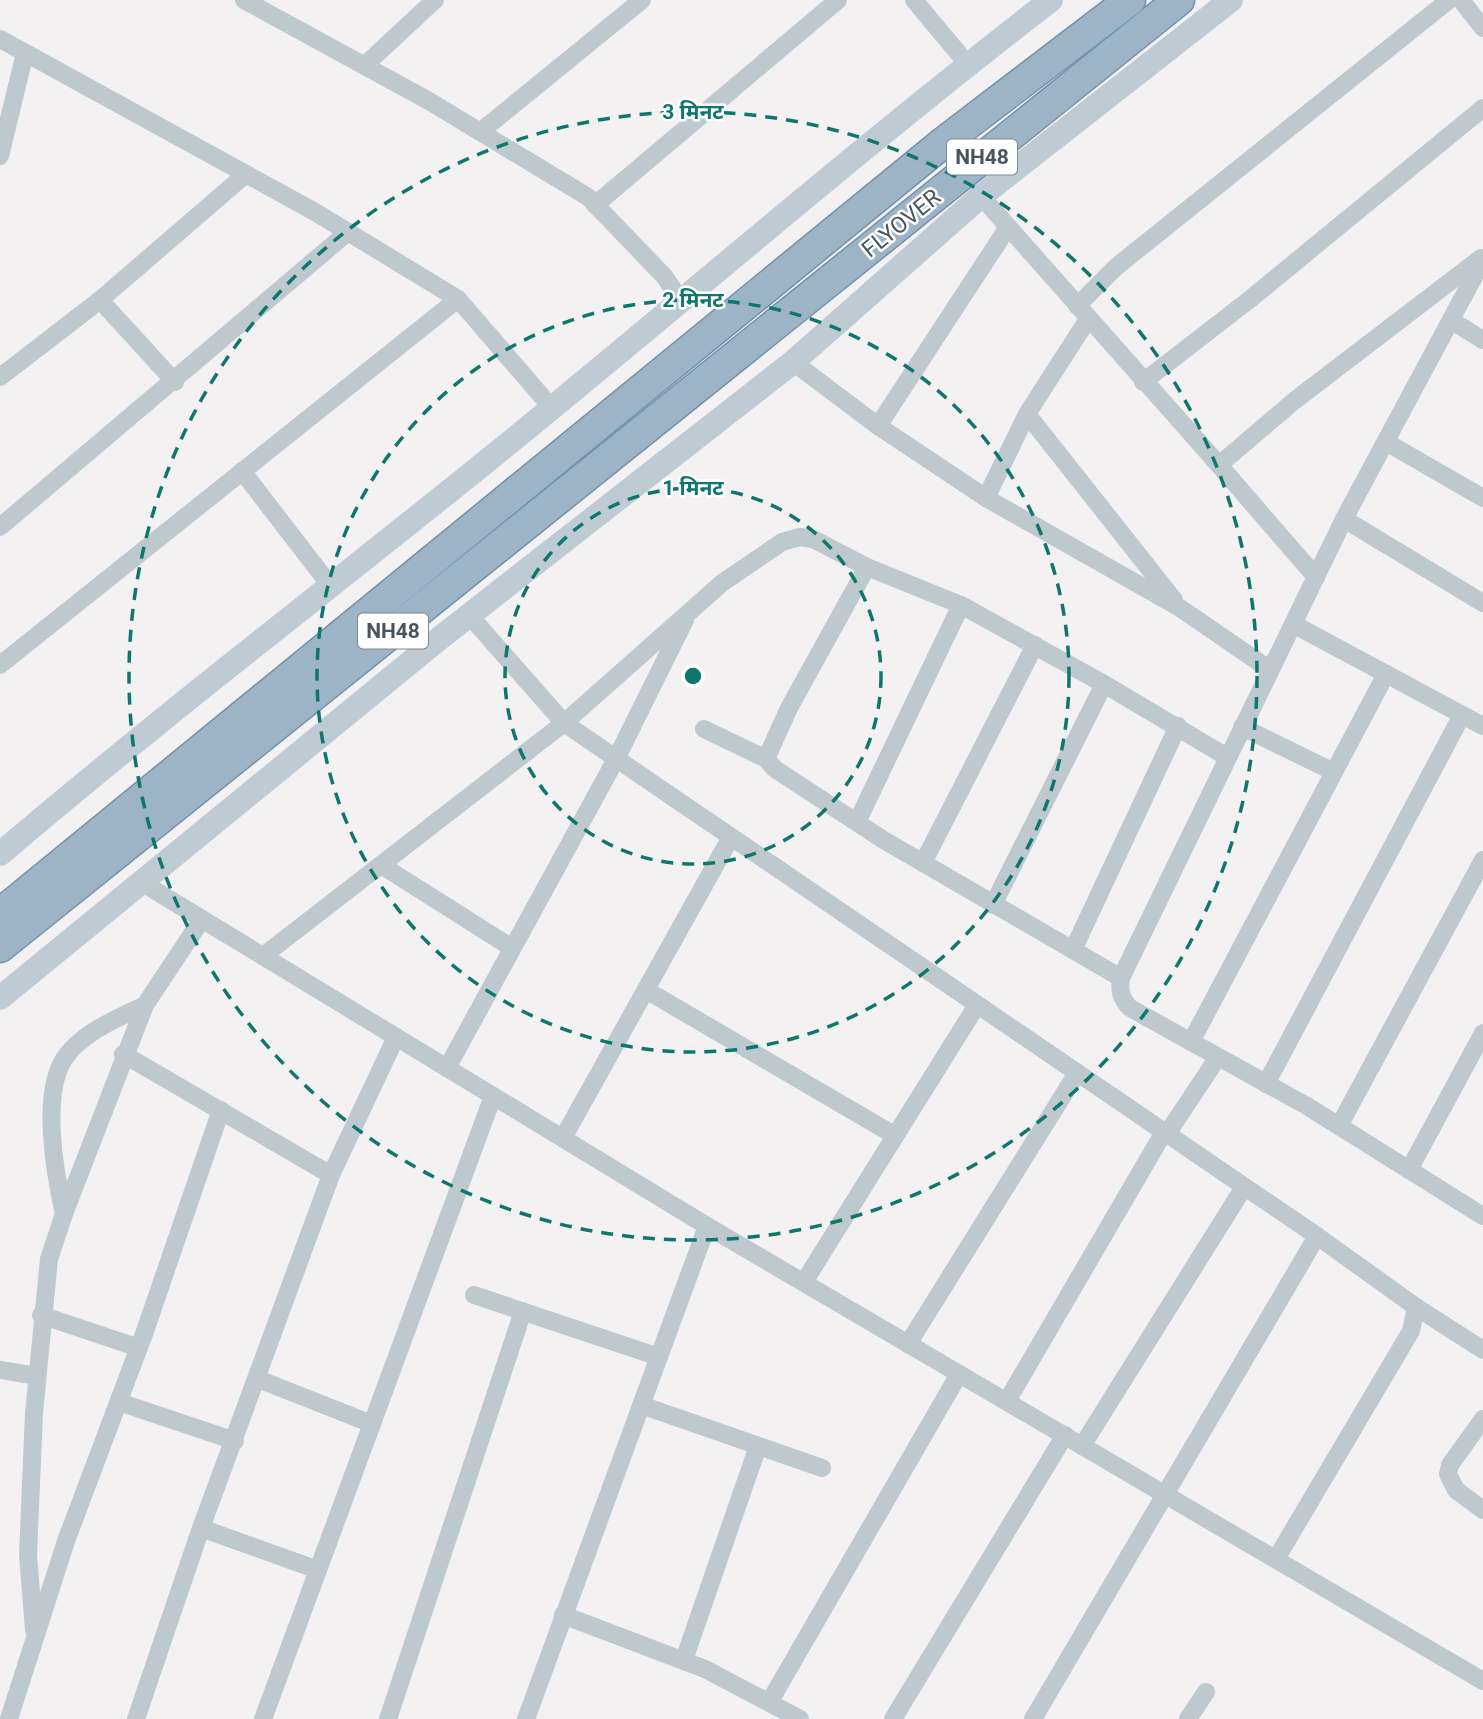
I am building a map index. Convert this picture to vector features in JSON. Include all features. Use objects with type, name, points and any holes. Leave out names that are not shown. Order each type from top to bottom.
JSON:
[{"type":"highway","name":"FLYOVER","points":[[0,914],[944,142],[1130,0]]},
{"type":"highway","name":"FLYOVER","points":[[0,947],[1179,0]]},
{"type":"main road","points":[[0,854],[121,751],[551,408],[680,299],[791,213],[1051,0]]},
{"type":"main road","points":[[0,998],[470,616],[793,362],[981,196],[1231,0]]},
{"type":"street","points":[[244,0],[365,65],[588,197],[664,276],[680,299]]},
{"type":"street","points":[[365,65],[435,0]]},
{"type":"street","points":[[480,132],[642,0]]},
{"type":"street","points":[[595,205],[838,0]]},
{"type":"street","points":[[914,0],[969,66]]},
{"type":"street","points":[[986,498],[1082,312],[1116,267],[1449,0]]},
{"type":"street","points":[[1461,0],[1483,28]]},
{"type":"street","points":[[0,39],[246,174],[458,299],[551,408]]},
{"type":"street","points":[[0,156],[25,53]]},
{"type":"street","points":[[1143,382],[1249,300],[1483,108]]},
{"type":"street","points":[[0,377],[100,300],[246,174]]},
{"type":"street","points":[[981,196],[1315,577]]},
{"type":"street","points":[[878,426],[1008,227]]},
{"type":"street","points":[[0,527],[175,382],[348,232]]},
{"type":"street","points":[[1219,465],[1294,401],[1483,258]]},
{"type":"street","points":[[1481,1209],[1409,1170],[1266,1084],[1130,1009],[1122,1000],[1121,978],[1344,519],[1452,321],[1483,258]]},
{"type":"street","points":[[0,665],[458,299]]},
{"type":"street","points":[[100,300],[175,382]]},
{"type":"street","points":[[1452,321],[1483,340]]},
{"type":"street","points":[[793,362],[878,426],[986,498],[1180,608],[1269,669]]},
{"type":"street","points":[[1027,414],[1180,608]]},
{"type":"street","points":[[1386,442],[1483,498]]},
{"type":"street","points":[[242,471],[329,584]]},
{"type":"street","points":[[1344,519],[1483,603]]},
{"type":"street","points":[[263,956],[564,723],[690,611],[742,569],[782,542],[800,537],[813,539],[867,567],[961,606],[1178,726],[1227,757]]},
{"type":"street","points":[[766,759],[789,708],[867,567]]},
{"type":"street","points":[[857,822],[961,606]]},
{"type":"street","points":[[447,1068],[616,759],[690,611]]},
{"type":"street","points":[[470,616],[564,723],[1317,1236],[1416,1307],[1483,1350]]},
{"type":"street","points":[[1293,624],[1483,726]]},
{"type":"street","points":[[923,863],[1035,645]]},
{"type":"street","points":[[1191,1042],[1386,674]]},
{"type":"street","points":[[993,905],[1104,684]]},
{"type":"street","points":[[1266,1084],[1462,715]]},
{"type":"street","points":[[1073,950],[1178,726]]},
{"type":"street","points":[[1242,727],[1334,772]]},
{"type":"street","points":[[704,729],[766,759],[775,769],[923,863],[1121,978]]},
{"type":"street","points":[[563,1138],[731,837]]},
{"type":"street","points":[[1339,1126],[1478,879],[1483,860]]},
{"type":"street","points":[[382,865],[512,948]]},
{"type":"street","points":[[141,882],[707,1226],[1483,1681]]},
{"type":"street","points":[[35,1639],[28,1555],[41,1315],[49,1259],[64,1214],[78,1186],[123,1054],[145,1004],[202,919]]},
{"type":"street","points":[[646,990],[894,1135]]},
{"type":"street","points":[[64,1214],[58,1187],[51,1098],[64,1059],[79,1044],[113,1020],[145,1004]]},
{"type":"street","points":[[804,1282],[977,1005]]},
{"type":"street","points":[[1409,1170],[1483,1033]]},
{"type":"street","points":[[136,1719],[201,1528],[331,1175],[396,1037]]},
{"type":"street","points":[[123,1054],[331,1175]]},
{"type":"street","points":[[1007,1401],[1165,1133],[1218,1057]]},
{"type":"street","points":[[908,1344],[1077,1073]]},
{"type":"street","points":[[263,1719],[493,1096]]},
{"type":"street","points":[[9,1719],[66,1541],[139,1348],[221,1110]]},
{"type":"street","points":[[1082,1446],[1244,1187]]},
{"type":"street","points":[[526,1719],[707,1226]]},
{"type":"street","points":[[1033,1719],[1317,1236]]},
{"type":"street","points":[[474,1295],[659,1357]]},
{"type":"street","points":[[1276,1559],[1411,1331],[1416,1307]]},
{"type":"street","points":[[388,1719],[523,1311]]},
{"type":"street","points":[[41,1315],[139,1348]]},
{"type":"street","points":[[0,1370],[37,1376]]},
{"type":"street","points":[[769,1701],[959,1374]]},
{"type":"street","points":[[258,1379],[372,1424]]},
{"type":"street","points":[[119,1402],[235,1441]]},
{"type":"street","points":[[641,1405],[822,1468]]},
{"type":"street","points":[[1483,1419],[1450,1465],[1448,1474],[1456,1490],[1483,1510]]},
{"type":"street","points":[[893,1719],[1065,1435]]},
{"type":"street","points":[[684,1660],[758,1446]]},
{"type":"street","points":[[201,1528],[318,1570]]},
{"type":"street","points":[[563,1615],[684,1660],[800,1719]]},
{"type":"street","points":[[1188,1719],[1206,1692]]}]
